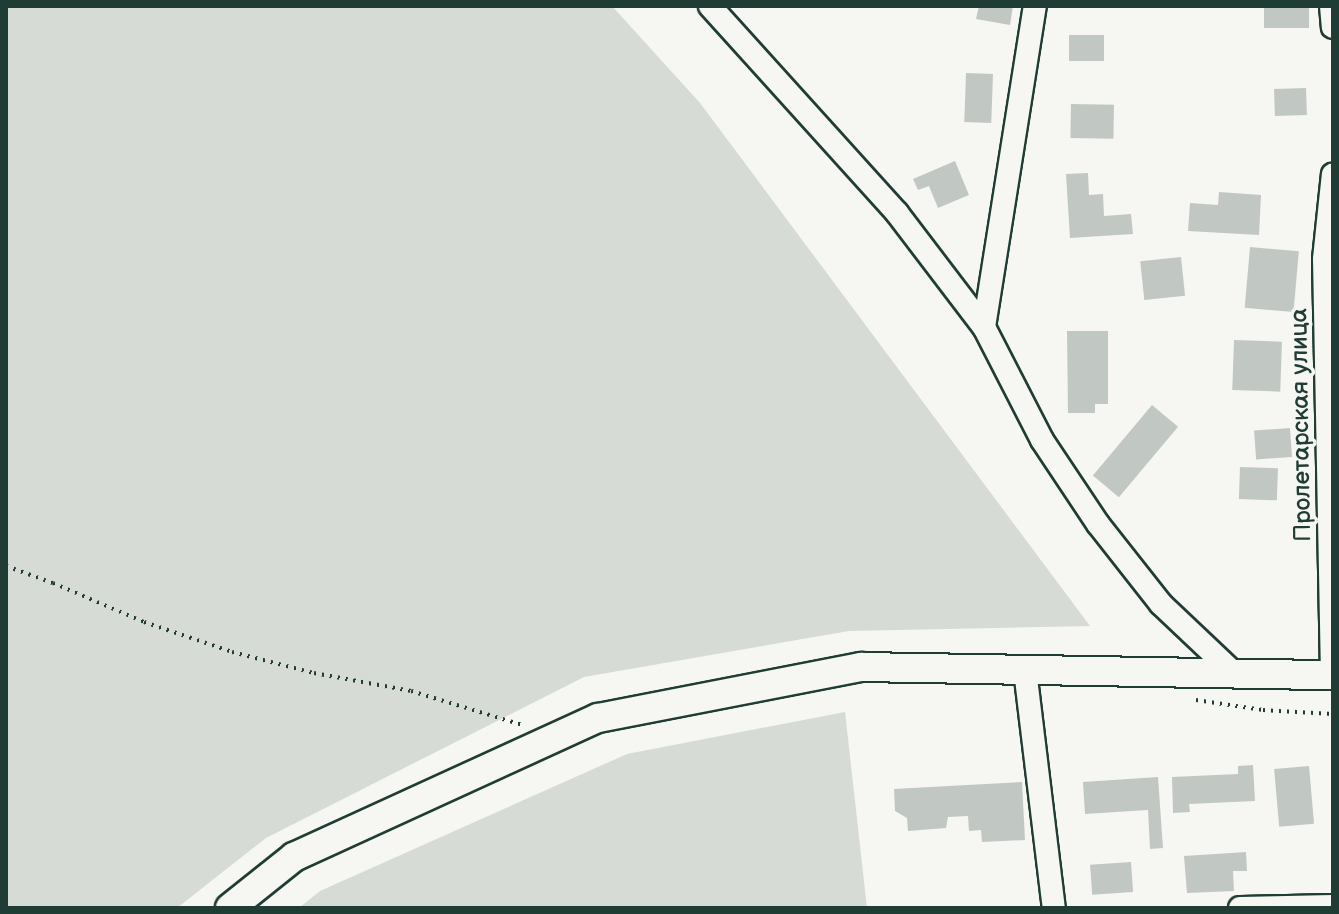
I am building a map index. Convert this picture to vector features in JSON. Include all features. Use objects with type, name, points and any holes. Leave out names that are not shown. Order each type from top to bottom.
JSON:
[{"type":"main road","points":[[230,908],[294,857],[598,718],[861,667],[1333,675]]},
{"type":"street","points":[[710,6],[897,213],[984,327],[1042,440],[1098,524],[1161,604],[1235,674]]},
{"type":"street","points":[[984,327],[1035,6]]},
{"type":"street","points":[[1331,6],[1333,27]]},
{"type":"street","name":"Пролетарская улица","points":[[1333,174],[1324,259],[1333,675]]},
{"type":"street","points":[[1025,670],[1054,908]]},
{"type":"street","points":[[1240,908],[1333,906]]},
{"type":"path","points":[[6,566],[144,622],[232,652],[314,673],[411,691],[559,736]]},
{"type":"path","points":[[1192,699],[1263,710],[1333,714]]},
{"type":"shaded area","points":[[6,6],[612,6],[700,103],[1090,626],[849,631],[584,677],[266,838],[177,908],[6,908]]},
{"type":"shaded area","points":[[845,712],[867,908],[299,908],[320,891],[627,754]]},
{"type":"building","points":[[979,6],[1013,6],[1010,25],[976,19]]},
{"type":"building","points":[[1264,6],[1309,6],[1309,28],[1264,28]]},
{"type":"building","points":[[1069,35],[1104,35],[1104,61],[1069,61]]},
{"type":"building","points":[[966,73],[993,74],[991,123],[964,122]]},
{"type":"building","points":[[1306,88],[1307,115],[1275,116],[1274,89]]},
{"type":"building","points":[[1071,104],[1114,105],[1113,139],[1070,138]]},
{"type":"building","points":[[955,161],[969,195],[938,208],[929,186],[918,190],[913,179]]},
{"type":"building","points":[[1088,173],[1089,195],[1103,194],[1104,216],[1131,214],[1133,234],[1070,238],[1066,174]]},
{"type":"building","points":[[1219,192],[1261,195],[1259,235],[1188,231],[1190,203],[1218,205]]},
{"type":"building","points":[[1250,247],[1299,251],[1293,312],[1245,308]]},
{"type":"building","points":[[1181,257],[1185,296],[1144,300],[1140,261]]},
{"type":"building","points":[[1067,331],[1108,331],[1108,404],[1095,404],[1095,413],[1068,413]]},
{"type":"building","points":[[1234,340],[1282,342],[1280,392],[1232,390]]},
{"type":"building","points":[[1152,405],[1178,427],[1119,497],[1093,475]]},
{"type":"building","points":[[1290,428],[1292,457],[1256,459],[1254,431]]},
{"type":"building","points":[[1240,467],[1278,468],[1277,500],[1239,499]]},
{"type":"building","points":[[1253,765],[1255,801],[1189,804],[1190,812],[1173,813],[1172,777],[1238,774],[1238,766]]},
{"type":"building","points":[[1309,766],[1314,824],[1279,827],[1274,769]]},
{"type":"building","points":[[1158,777],[1163,848],[1150,849],[1148,810],[1085,814],[1083,782]]},
{"type":"building","points":[[1022,782],[1025,840],[982,842],[981,830],[969,831],[968,816],[948,817],[946,828],[908,831],[907,818],[895,811],[894,789]]},
{"type":"building","points":[[1246,852],[1247,871],[1233,871],[1234,891],[1187,893],[1184,856]]},
{"type":"building","points":[[1131,862],[1133,892],[1092,895],[1090,865]]}]
